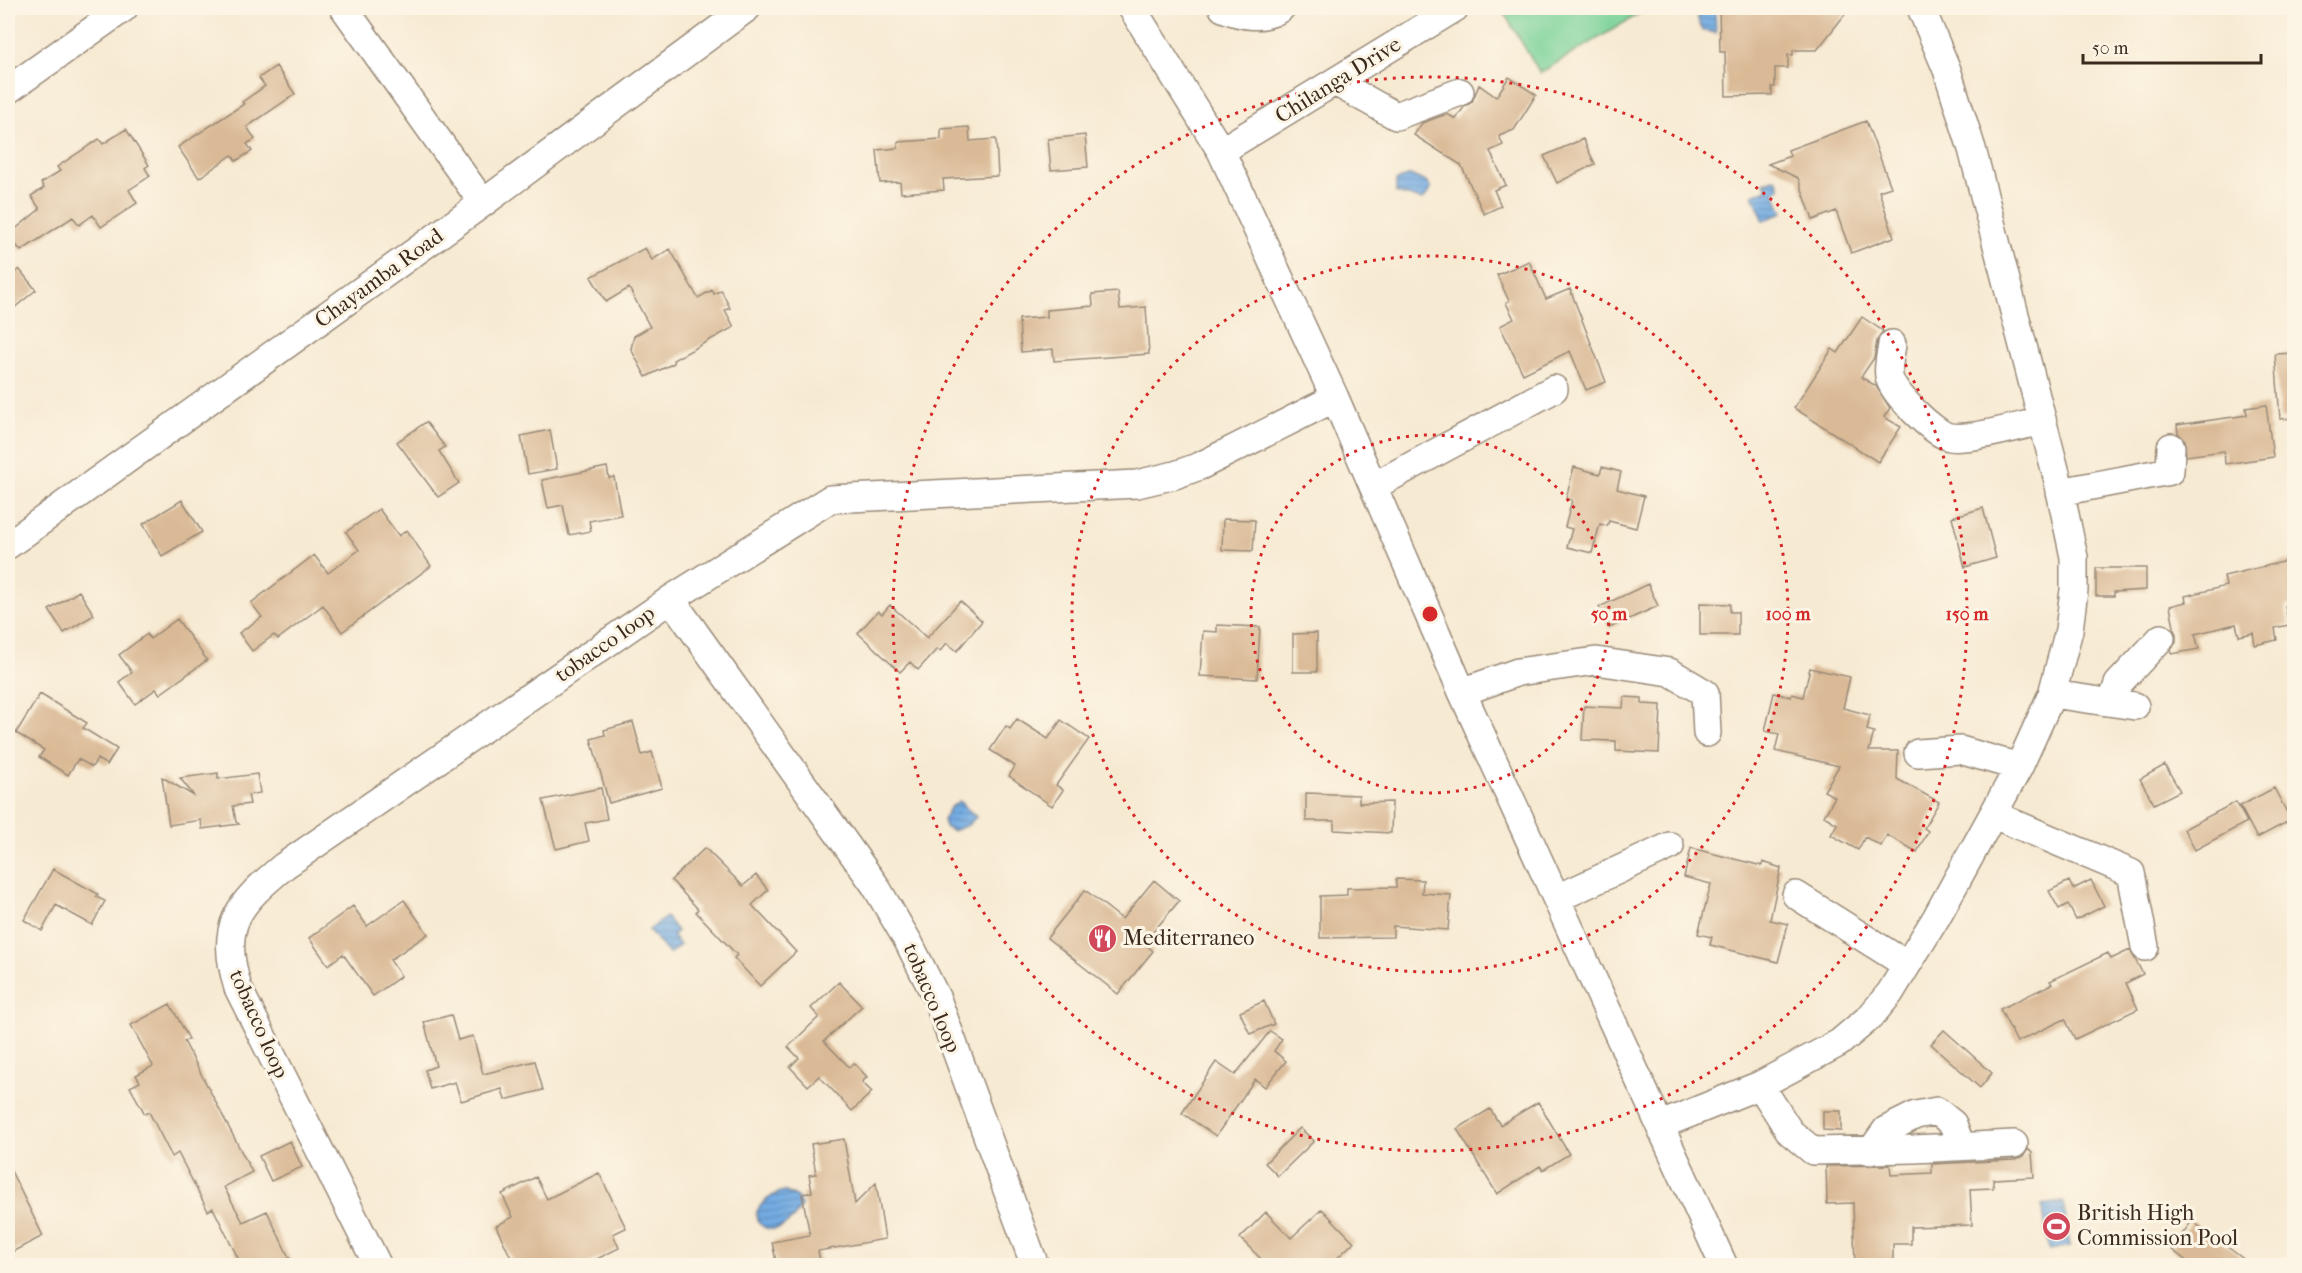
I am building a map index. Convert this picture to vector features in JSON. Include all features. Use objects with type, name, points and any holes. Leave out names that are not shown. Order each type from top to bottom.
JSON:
[{"type":"street","points":[[8,90],[124,8]]},
{"type":"street","points":[[344,8],[483,203]]},
{"type":"street","name":"Chayamba Road","points":[[8,545],[483,203],[747,8]]},
{"type":"street","points":[[1132,8],[1221,151],[1335,398],[1462,692],[1724,1266]]},
{"type":"street","points":[[1223,8],[1240,16],[1273,14],[1281,8]]},
{"type":"street","name":"Chilanga Drive","points":[[1221,151],[1455,8]]},
{"type":"street","points":[[1661,1125],[1760,1085],[1839,1043],[1870,1017],[1890,993],[1936,918],[2019,767],[2052,694],[2069,630],[2074,590],[2074,557],[2060,492],[1972,148],[1947,70],[1921,8]]},
{"type":"street","points":[[1335,82],[1396,116],[1460,92]]},
{"type":"street","points":[[1892,344],[1888,377],[1900,398],[1923,420],[1949,437],[1985,434],[2042,420]]},
{"type":"street","points":[[1374,486],[1554,389]]},
{"type":"street","points":[[671,599],[830,499],[1137,484],[1175,476],[1200,466],[1335,398]]},
{"type":"street","points":[[2060,492],[2170,471],[2171,447]]},
{"type":"street","name":"tobacco loop","points":[[378,1266],[238,988],[230,953],[234,919],[244,902],[284,866],[671,599],[874,885],[909,943],[937,999],[1035,1266]]},
{"type":"street","points":[[2052,694],[2123,704],[2118,684],[2162,638]]},
{"type":"street","points":[[1462,692],[1518,672],[1596,662],[1671,672],[1705,693],[1707,733]]},
{"type":"street","points":[[1918,753],[1960,750],[2019,767]]},
{"type":"street","points":[[1994,815],[2131,873],[2145,947]]},
{"type":"street","points":[[1558,898],[1670,846]]},
{"type":"street","points":[[1796,895],[1907,965]]},
{"type":"street","points":[[1760,1085],[1790,1132],[1813,1151],[1871,1151],[2014,1144]]},
{"type":"street","points":[[1871,1151],[1886,1130],[1916,1115],[1937,1111],[1953,1124],[1961,1146]]},
{"type":"green space","points":[[1501,8],[1649,8],[1540,73]]},
{"type":"water","points":[[1700,8],[1715,8],[1716,33],[1703,30],[1698,19]]},
{"type":"water","points":[[1410,175],[1426,182],[1431,189],[1423,200],[1396,193],[1396,181]]},
{"type":"water","points":[[1776,178],[1780,188],[1774,191],[1783,212],[1764,221],[1753,195],[1767,189],[1764,183]]},
{"type":"water","points":[[959,801],[976,817],[968,825],[952,831],[945,827],[943,820],[950,808]]},
{"type":"water","points":[[666,917],[677,931],[672,936],[680,945],[669,954],[649,930]]},
{"type":"water","points":[[784,1191],[798,1198],[801,1206],[790,1222],[784,1226],[766,1228],[757,1219],[759,1208],[768,1199]]},
{"type":"water","name":"British High Commission Pool","points":[[2063,1202],[2070,1246],[2049,1250],[2042,1205]]},
{"type":"building","points":[[1719,8],[1850,8],[1817,50],[1793,50],[1793,55],[1788,55],[1788,68],[1775,68],[1775,87],[1772,87],[1772,95],[1726,96],[1725,52],[1720,52]]},
{"type":"building","points":[[276,66],[295,94],[247,127],[255,139],[247,144],[252,151],[236,161],[232,155],[199,178],[178,147],[244,104],[242,102],[265,86],[259,78]]},
{"type":"building","points":[[1509,77],[1536,95],[1514,130],[1499,136],[1503,145],[1490,151],[1506,185],[1494,190],[1501,206],[1484,214],[1461,165],[1414,135],[1422,123],[1447,114],[1456,119],[1464,107],[1472,102],[1479,85],[1496,97]]},
{"type":"building","points":[[1866,121],[1891,187],[1879,191],[1894,237],[1851,253],[1836,211],[1813,220],[1798,178],[1768,164],[1790,156],[1788,150]]},
{"type":"building","points":[[969,127],[970,141],[996,139],[998,176],[943,179],[944,190],[901,193],[900,182],[880,183],[877,150],[898,148],[898,142],[941,139],[941,129]]},
{"type":"building","points":[[126,129],[149,165],[145,168],[150,176],[129,190],[137,203],[101,227],[93,215],[79,225],[73,217],[21,251],[8,235],[40,209],[31,196],[44,188],[41,183],[60,171],[57,167],[99,139],[103,144]]},
{"type":"building","points":[[1085,135],[1088,167],[1051,170],[1048,139]]},
{"type":"building","points":[[1583,139],[1595,164],[1557,183],[1544,156]]},
{"type":"building","points":[[645,248],[652,260],[670,249],[698,298],[712,290],[714,294],[721,290],[730,308],[725,310],[734,327],[646,377],[631,349],[634,336],[650,327],[629,288],[606,302],[591,277]]},
{"type":"building","points":[[1529,261],[1546,299],[1570,289],[1606,382],[1586,390],[1570,351],[1523,374],[1500,326],[1514,319],[1506,303],[1509,301],[1497,275]]},
{"type":"building","points":[[19,269],[36,290],[8,313],[8,279]]},
{"type":"building","points":[[1118,292],[1120,309],[1146,307],[1149,354],[1054,361],[1053,349],[1021,352],[1019,319],[1047,317],[1047,310],[1093,306],[1092,294]]},
{"type":"building","points":[[1862,317],[1883,331],[1877,341],[1874,358],[1861,377],[1876,386],[1890,408],[1884,417],[1901,427],[1878,462],[1794,408],[1832,349],[1838,353]]},
{"type":"building","points":[[2295,353],[2295,418],[2280,419],[2275,354]]},
{"type":"building","points":[[2266,405],[2273,457],[2225,464],[2224,451],[2186,456],[2185,440],[2178,433],[2177,425],[2247,415],[2246,408]]},
{"type":"building","points":[[426,422],[445,447],[439,451],[459,483],[438,497],[397,442]]},
{"type":"building","points":[[550,430],[557,469],[528,474],[521,436]]},
{"type":"building","points":[[607,467],[609,478],[614,477],[621,515],[589,521],[591,531],[569,535],[563,505],[548,508],[542,480]]},
{"type":"building","points":[[1574,467],[1600,474],[1602,467],[1621,472],[1617,489],[1644,496],[1636,528],[1609,521],[1607,526],[1600,524],[1592,553],[1567,547],[1572,529],[1565,527],[1572,500],[1566,499]]},
{"type":"building","points":[[182,500],[202,532],[162,556],[143,524]]},
{"type":"building","points":[[1983,508],[1996,558],[1965,567],[1952,517]]},
{"type":"building","points":[[379,509],[399,536],[407,530],[431,566],[342,632],[323,605],[278,639],[274,635],[252,651],[239,633],[262,617],[251,603],[314,555],[328,573],[359,550],[346,532]]},
{"type":"building","points":[[1223,519],[1255,520],[1253,551],[1222,550]]},
{"type":"building","points":[[2295,559],[2295,604],[2285,606],[2289,625],[2275,628],[2277,640],[2255,645],[2253,633],[2239,636],[2236,624],[2195,634],[2199,649],[2172,654],[2176,634],[2170,606],[2186,602],[2185,596],[2226,586],[2224,576]]},
{"type":"building","points":[[2096,568],[2146,568],[2146,590],[2114,592],[2114,596],[2096,596]]},
{"type":"building","points":[[1648,584],[1658,606],[1609,628],[1599,607]]},
{"type":"building","points":[[79,591],[94,615],[64,633],[49,610]]},
{"type":"building","points":[[960,601],[982,621],[957,651],[947,643],[940,651],[937,649],[918,670],[910,662],[900,672],[858,633],[878,611],[882,614],[890,605],[927,638]]},
{"type":"building","points":[[1700,603],[1730,604],[1730,612],[1738,612],[1738,635],[1700,635]]},
{"type":"building","points":[[177,619],[207,660],[160,694],[156,689],[135,704],[119,682],[132,672],[119,655],[147,634],[150,639]]},
{"type":"building","points":[[1217,625],[1260,627],[1257,679],[1200,676],[1203,631],[1217,632]]},
{"type":"building","points":[[1317,633],[1317,672],[1293,672],[1293,634]]},
{"type":"building","points":[[1810,668],[1850,677],[1843,708],[1870,715],[1867,730],[1874,732],[1869,751],[1898,751],[1897,779],[1939,802],[1924,828],[1928,831],[1917,852],[1887,835],[1881,846],[1865,837],[1858,850],[1831,835],[1837,824],[1824,816],[1835,797],[1824,791],[1839,766],[1775,751],[1779,734],[1765,731],[1774,693],[1803,697]]},
{"type":"building","points":[[40,694],[87,723],[83,728],[117,749],[107,765],[97,759],[92,767],[78,759],[68,775],[39,757],[44,750],[16,733]]},
{"type":"building","points":[[1624,697],[1642,698],[1642,704],[1661,705],[1659,753],[1616,751],[1616,741],[1582,740],[1584,706],[1623,708]]},
{"type":"building","points":[[1017,719],[1048,739],[1061,720],[1089,739],[1056,785],[1063,790],[1052,806],[1009,776],[1015,766],[990,750],[1006,726],[1010,729]]},
{"type":"building","points":[[633,722],[642,755],[652,752],[662,788],[609,803],[591,739],[605,735],[604,730]]},
{"type":"building","points":[[2165,765],[2180,791],[2154,804],[2140,779]]},
{"type":"building","points":[[218,773],[218,779],[257,774],[260,793],[248,795],[250,804],[233,806],[236,822],[239,824],[202,829],[201,820],[169,825],[162,777],[194,796],[180,778]]},
{"type":"building","points":[[601,788],[607,819],[585,823],[589,841],[556,849],[543,800]]},
{"type":"building","points":[[2274,788],[2291,820],[2257,838],[2240,806]]},
{"type":"building","points":[[1306,793],[1359,795],[1359,803],[1392,802],[1391,833],[1334,830],[1334,821],[1306,821]]},
{"type":"building","points":[[2236,802],[2247,822],[2195,850],[2184,829]]},
{"type":"building","points":[[705,848],[743,886],[756,875],[768,890],[752,905],[796,952],[760,986],[734,958],[737,955],[696,912],[698,909],[671,880]]},
{"type":"building","points":[[1691,848],[1762,866],[1763,862],[1781,868],[1770,920],[1788,924],[1778,962],[1710,945],[1712,937],[1698,934],[1711,884],[1684,877]]},
{"type":"building","points":[[53,869],[98,894],[96,897],[105,901],[92,925],[56,905],[42,931],[24,920]]},
{"type":"building","points":[[1396,879],[1423,880],[1422,893],[1451,895],[1448,930],[1393,926],[1393,937],[1320,938],[1320,896],[1347,895],[1347,888],[1396,887]]},
{"type":"building","points":[[1154,880],[1179,901],[1144,943],[1153,951],[1118,994],[1047,938],[1085,890],[1122,919]]},
{"type":"building","points":[[2091,880],[2104,906],[2076,920],[2068,904],[2059,909],[2049,891],[2069,881],[2073,889]]},
{"type":"building","points":[[404,900],[428,934],[390,960],[401,976],[373,996],[343,954],[328,965],[309,938],[353,906],[367,926]]},
{"type":"building","points":[[2130,950],[2143,974],[2126,983],[2138,1009],[2075,1039],[2065,1019],[2017,1042],[2000,1009],[2052,984],[2050,981],[2108,953],[2111,959]]},
{"type":"building","points":[[839,982],[862,1006],[824,1041],[849,1067],[854,1063],[867,1077],[862,1082],[872,1092],[852,1111],[819,1076],[808,1086],[790,1067],[799,1058],[788,1047],[819,1017],[811,1008]]},
{"type":"building","points":[[1264,1001],[1274,1024],[1250,1034],[1240,1012]]},
{"type":"building","points":[[170,1004],[189,1039],[184,1041],[252,1172],[224,1187],[243,1222],[267,1211],[293,1266],[242,1266],[213,1208],[208,1211],[178,1153],[172,1157],[149,1112],[145,1114],[130,1087],[140,1082],[136,1075],[153,1066],[131,1025]]},
{"type":"building","points":[[451,1015],[458,1040],[473,1036],[483,1074],[535,1061],[543,1090],[505,1100],[502,1089],[461,1101],[455,1082],[430,1089],[425,1070],[436,1066],[424,1022]]},
{"type":"building","points":[[1944,1030],[1992,1073],[1980,1088],[1931,1044]]},
{"type":"building","points":[[1270,1031],[1282,1039],[1274,1051],[1286,1061],[1265,1087],[1255,1079],[1216,1136],[1182,1113],[1216,1062],[1235,1075]]},
{"type":"building","points":[[1538,1102],[1569,1154],[1543,1170],[1540,1166],[1497,1194],[1457,1129],[1490,1109],[1500,1125]]},
{"type":"building","points":[[1823,1111],[1841,1111],[1841,1131],[1823,1130]]},
{"type":"building","points":[[1300,1128],[1314,1141],[1278,1176],[1265,1163]]},
{"type":"building","points":[[844,1139],[855,1204],[876,1183],[885,1239],[818,1251],[820,1260],[808,1263],[808,1266],[777,1266],[772,1242],[810,1235],[802,1194],[812,1192],[809,1175],[816,1174],[811,1144]]},
{"type":"building","points":[[290,1141],[302,1167],[271,1181],[259,1156]]},
{"type":"building","points":[[2028,1149],[2032,1153],[2034,1177],[1993,1179],[1993,1188],[1970,1189],[1972,1225],[1911,1227],[1911,1244],[1893,1244],[1893,1266],[1855,1266],[1853,1203],[1827,1204],[1826,1166],[1890,1165],[1891,1175],[1932,1173],[1932,1164],[2015,1160],[2023,1157]]},
{"type":"building","points":[[8,1165],[43,1236],[8,1254]]},
{"type":"building","points":[[599,1173],[626,1228],[613,1234],[619,1248],[583,1266],[515,1266],[496,1226],[513,1217],[502,1194],[536,1177],[547,1199]]},
{"type":"building","points":[[1322,1209],[1354,1242],[1329,1266],[1268,1266],[1240,1238],[1266,1212],[1291,1238]]},
{"type":"building","points":[[2192,1221],[2253,1266],[2193,1266],[2171,1249]]},
{"type":"place","name":"Mediterraneo","points":[[1102,938]]},
{"type":"place","name":"British High Commission Pool","points":[[2056,1226]]}]
